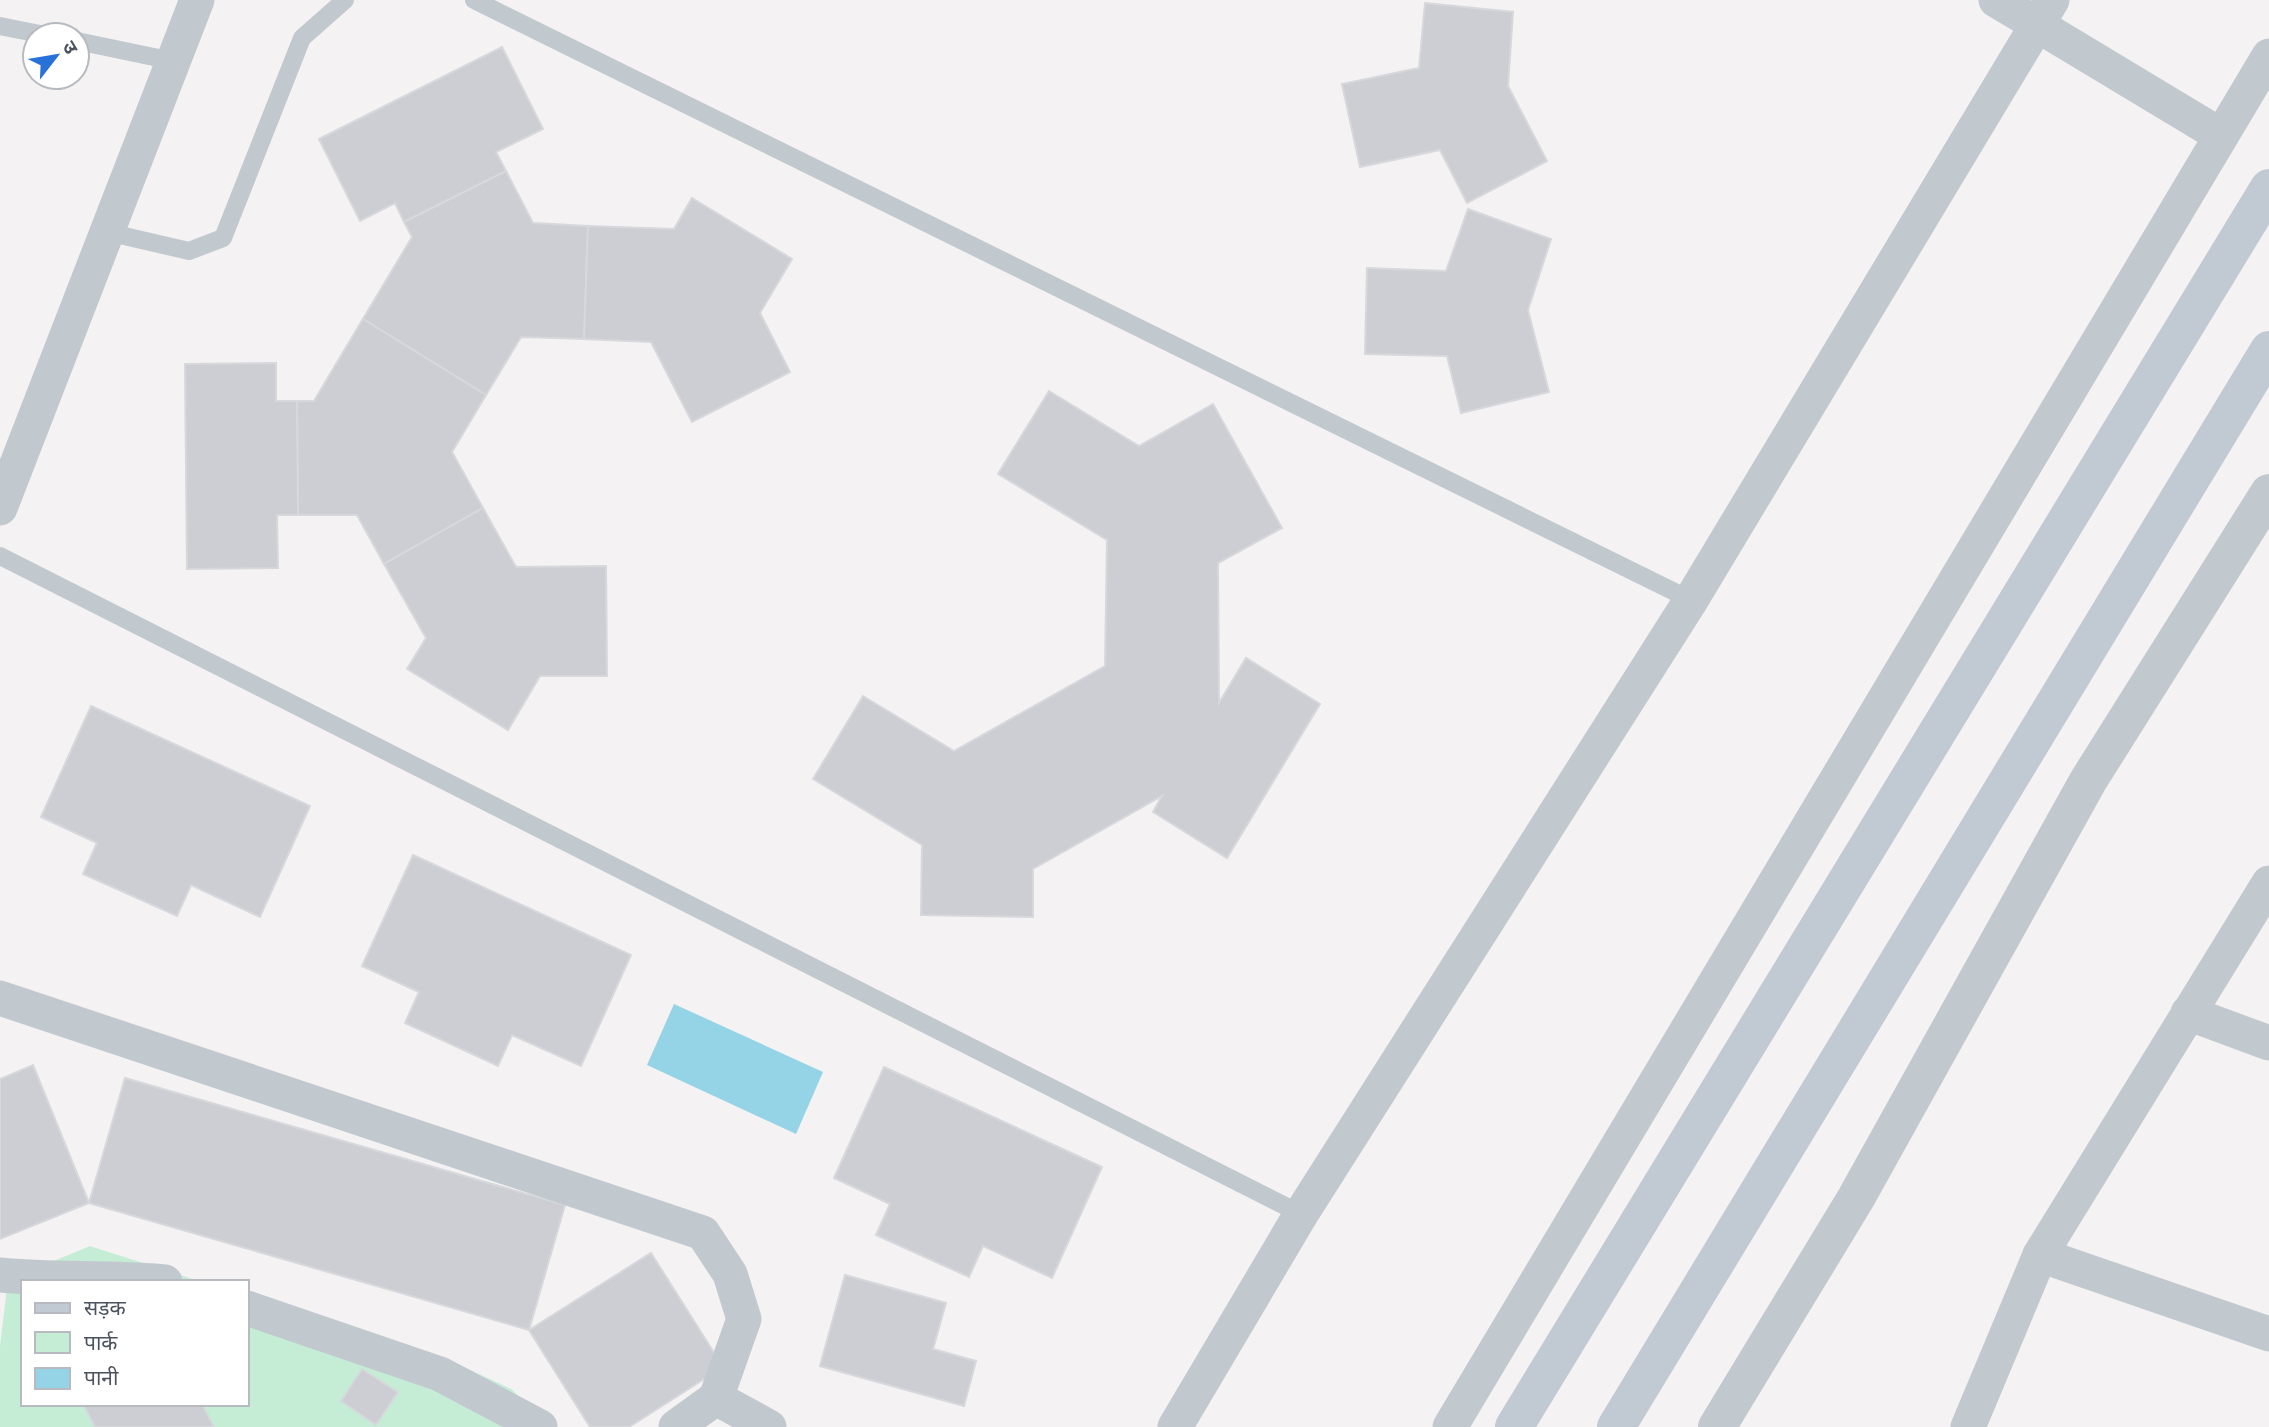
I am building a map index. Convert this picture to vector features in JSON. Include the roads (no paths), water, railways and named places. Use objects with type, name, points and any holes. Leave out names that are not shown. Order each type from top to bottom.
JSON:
[{"type":"main road","points":[[1514,1427],[2269,188]]},
{"type":"main road","points":[[1616,1427],[2269,350]]},
{"type":"street","points":[[0,508],[197,0]]},
{"type":"street","points":[[1996,0],[2045,12],[2220,135]]},
{"type":"street","points":[[1175,1427],[1301,1214],[1691,600],[2045,12]]},
{"type":"street","points":[[1450,1427],[2269,56]]},
{"type":"street","points":[[1717,1427],[1856,1198],[2088,781],[2269,493]]},
{"type":"street","points":[[1968,1427],[2040,1255],[2269,883]]},
{"type":"street","points":[[0,998],[704,1233],[730,1274],[744,1319],[716,1398],[676,1427]]},
{"type":"street","points":[[2188,1013],[2269,1043]]},
{"type":"street","points":[[2040,1255],[2269,1334]]},
{"type":"street","points":[[0,1275],[37,1279],[120,1277],[147,1280]]},
{"type":"street","points":[[248,1308],[440,1374],[540,1427]]},
{"type":"street","points":[[716,1398],[769,1427]]},
{"type":"lane","points":[[107,232],[189,251],[223,239],[302,38],[345,0]]},
{"type":"lane","points":[[474,0],[1691,600]]},
{"type":"lane","points":[[0,26],[21,30]]},
{"type":"lane","points":[[91,44],[173,61]]},
{"type":"lane","points":[[0,556],[1301,1214]]},
{"type":"water","points":[[674,1004],[823,1072],[796,1134],[647,1065]]}]
